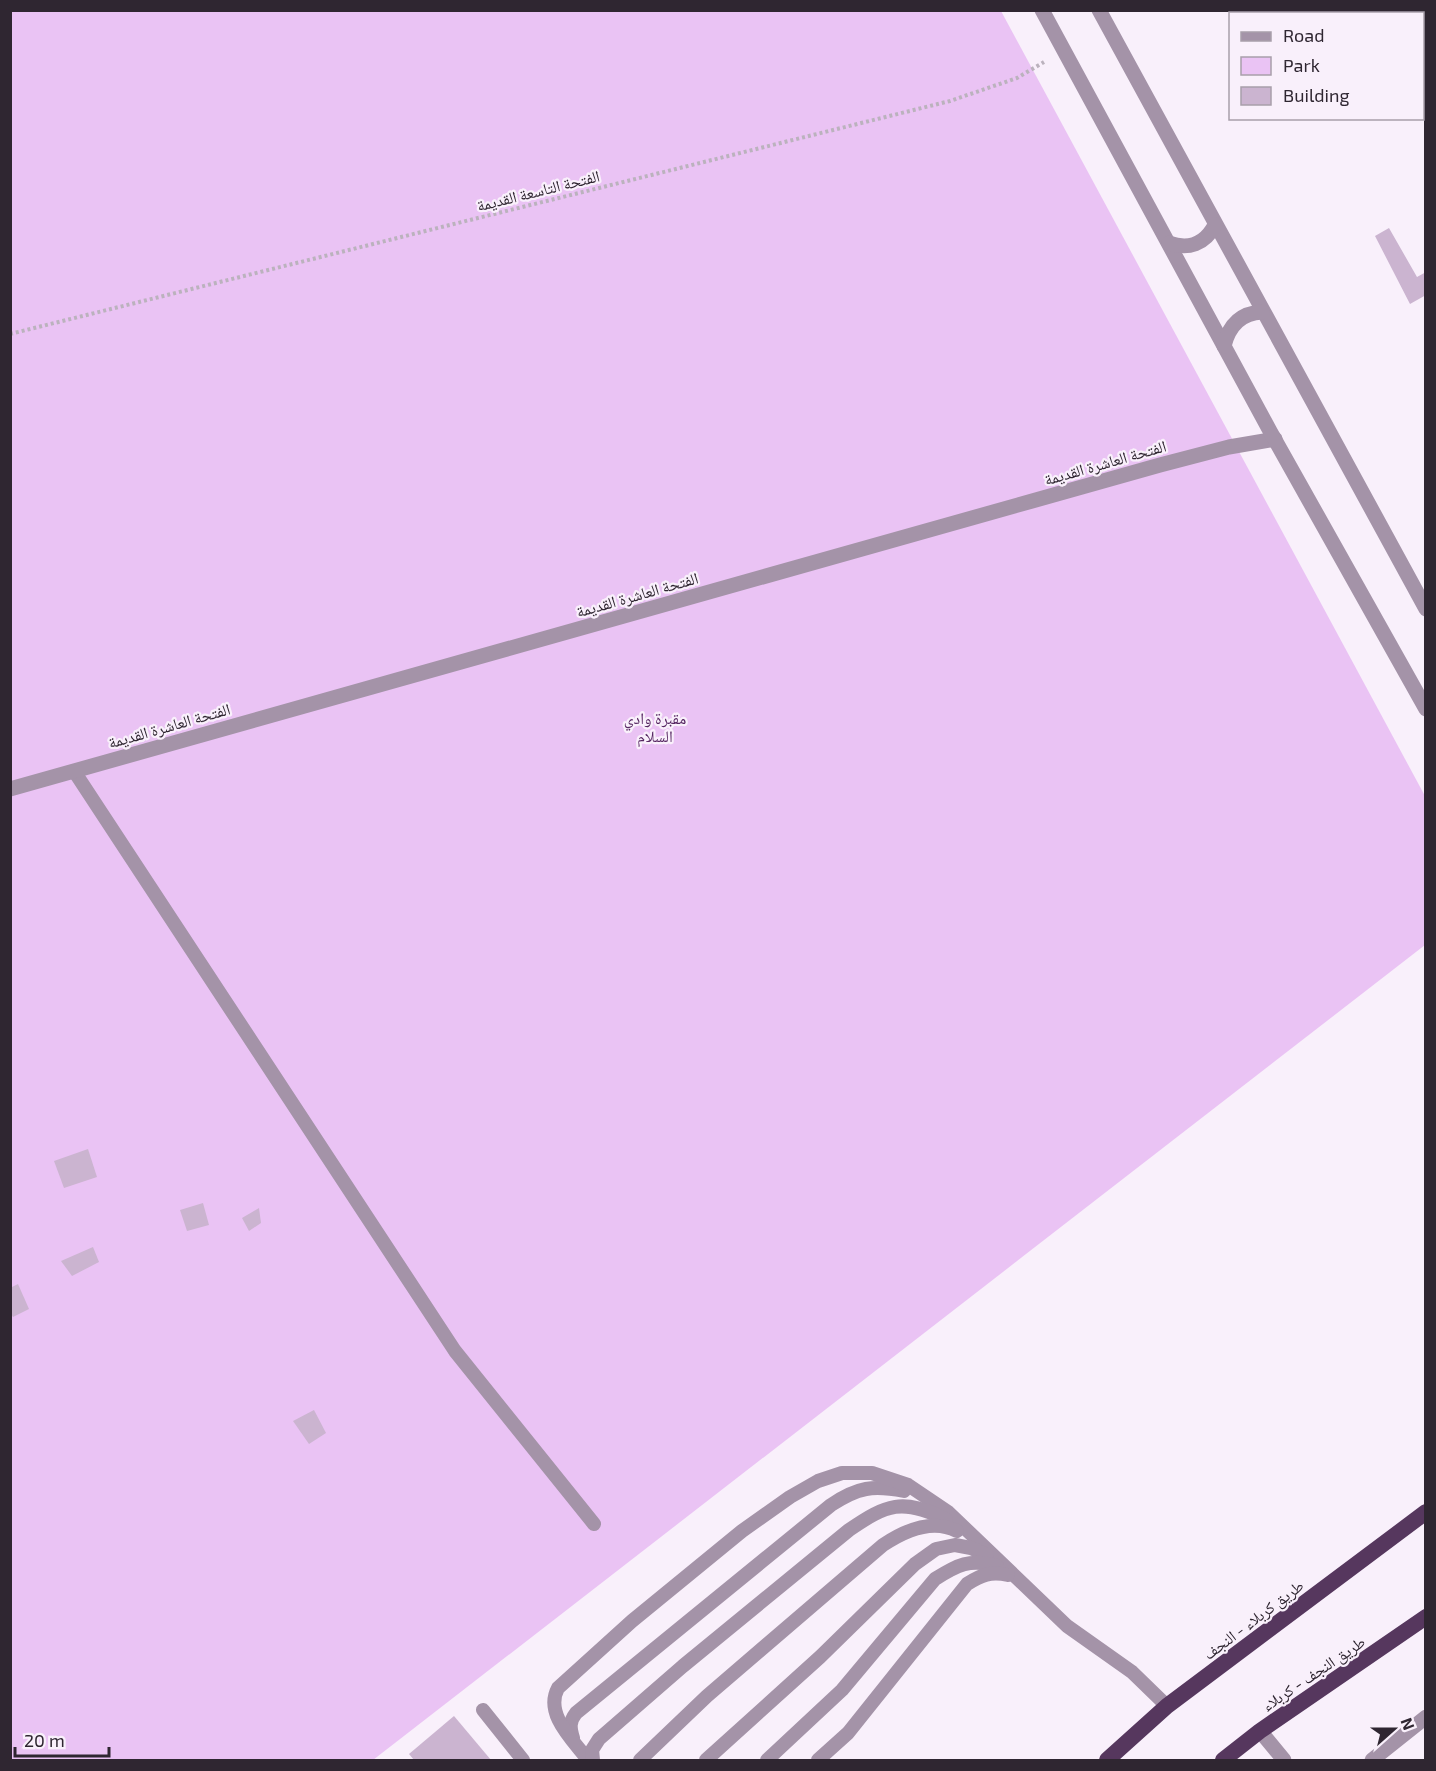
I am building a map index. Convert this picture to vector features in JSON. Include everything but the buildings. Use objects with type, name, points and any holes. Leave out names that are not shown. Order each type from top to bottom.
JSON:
[{"type":"highway","name":"طريق کربلاء - النجف","points":[[1107,1761],[1167,1706],[1425,1512]]},
{"type":"highway","name":"طريق النجف - کربلاء","points":[[1223,1761],[1260,1731],[1425,1617]]},
{"type":"street","points":[[1042,10],[1224,346],[1425,709]]},
{"type":"street","points":[[1099,10],[1425,609]]},
{"type":"street","points":[[1169,243],[1177,246],[1196,244],[1211,233],[1215,225]]},
{"type":"street","points":[[1224,346],[1232,325],[1241,317],[1262,312]]},
{"type":"street","name":"الفتحة العاشرة القديمة","points":[[10,789],[1148,468],[1229,447],[1275,439]]},
{"type":"street","points":[[1372,1761],[1425,1717]]},
{"type":"street","points":[[1260,1731],[1284,1761]]},
{"type":"lane","points":[[74,771],[455,1351],[594,1524]]},
{"type":"lane","points":[[584,1755],[555,1715],[553,1696],[558,1688],[632,1621],[742,1530],[818,1481],[842,1473],[872,1473],[908,1485],[948,1512],[1067,1626],[1131,1672],[1167,1706]]},
{"type":"lane","points":[[584,1755],[570,1726],[571,1719],[576,1713],[831,1505],[861,1489],[881,1487],[921,1494]]},
{"type":"lane","points":[[593,1761],[592,1749],[599,1739],[849,1530],[873,1514],[887,1508],[909,1505],[964,1527]]},
{"type":"lane","points":[[640,1761],[707,1696],[883,1545],[902,1533],[924,1526],[953,1528],[982,1545]]},
{"type":"lane","points":[[706,1761],[820,1657],[906,1572],[929,1554],[955,1545],[971,1548],[1003,1564]]},
{"type":"lane","points":[[767,1761],[842,1690],[935,1579],[953,1567],[970,1562],[1003,1564]]},
{"type":"lane","points":[[818,1761],[848,1733],[968,1584],[981,1575],[994,1573],[1018,1579]]},
{"type":"lane","points":[[483,1710],[524,1761]]},
{"type":"path","name":"الفتحة التاسعة القديمة","points":[[10,334],[950,100],[1017,78],[1064,50]]},
{"type":"green space","name":"مقبرة وادي السلام","points":[[11,11],[1001,11],[1425,796],[1425,945],[373,1760],[11,1760]]}]
